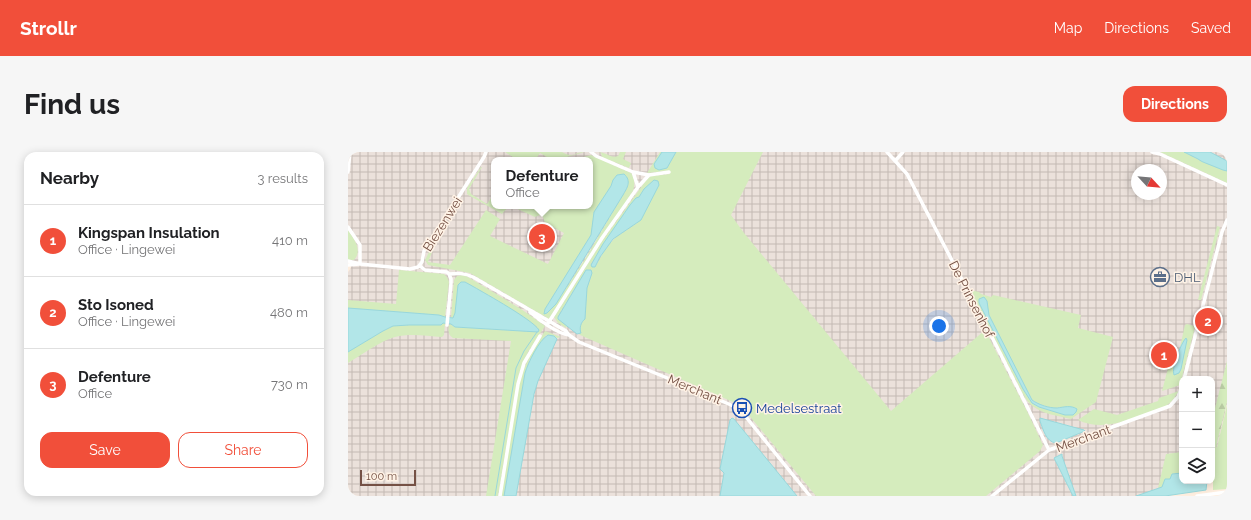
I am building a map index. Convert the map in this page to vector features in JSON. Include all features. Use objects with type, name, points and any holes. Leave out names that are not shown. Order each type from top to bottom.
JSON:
[{"type":"street","points":[[348,172],[350,152]]},
{"type":"street","name":"Biezenwei","points":[[348,261],[360,264],[410,269],[420,266],[424,251],[486,152]]},
{"type":"street","points":[[591,152],[596,156],[633,172],[648,175],[669,172]]},
{"type":"street","name":"De Prinsenhof","points":[[887,152],[907,174],[996,345],[1048,450]]},
{"type":"street","points":[[895,161],[903,152]]},
{"type":"street","points":[[1152,152],[1160,154],[1227,185]]},
{"type":"street","points":[[633,172],[638,187]]},
{"type":"street","points":[[549,323],[595,249],[648,175]]},
{"type":"street","points":[[1185,376],[1222,232],[1227,220]]},
{"type":"street","points":[[348,226],[360,245],[360,264]]},
{"type":"street","name":"Biezenwei","points":[[348,266],[360,264]]},
{"type":"street","points":[[420,266],[425,270],[447,272],[449,274],[451,283],[447,325]]},
{"type":"street","name":"Merchant","points":[[449,274],[460,273],[473,277],[526,309],[535,317],[549,323],[565,335],[579,342],[731,405],[746,417],[810,496]]},
{"type":"street","points":[[500,496],[518,384],[522,368],[540,336]]},
{"type":"street","name":"Merchant","points":[[992,496],[1048,450],[1167,407],[1175,402],[1179,395]]},
{"type":"street","points":[[1197,496],[1227,492]]},
{"type":"shaded area","points":[[348,152],[1227,152],[1227,404],[1215,456],[1215,376],[1179,376],[1179,484],[1200,484],[1150,496],[786,496],[750,451],[724,496],[348,496],[348,272],[351,268],[348,252]]},
{"type":"green space","points":[[505,152],[562,152],[572,155],[584,152],[567,157],[547,157],[540,153],[537,157],[513,157]]},
{"type":"green space","points":[[598,152],[615,157],[618,156],[620,152],[626,152],[623,159],[631,163],[629,168],[602,157],[601,153]]},
{"type":"green space","points":[[660,152],[662,152],[654,164],[656,169],[667,168],[676,152],[763,152],[731,215],[744,233],[891,411],[985,330],[1043,445],[1040,451],[986,496],[816,496],[742,407],[579,334],[582,322],[585,319],[587,288],[592,273],[591,270],[586,270],[558,316],[558,319],[567,326],[566,328],[558,323],[554,317],[602,241],[647,179],[651,176],[670,174],[669,171],[647,173]],"holes":[[[654,180],[637,223],[615,238],[606,248],[595,267],[593,267],[591,264],[633,202]]]},
{"type":"green space","points":[[1160,152],[1184,152],[1203,162],[1227,171],[1227,183]]},
{"type":"green space","points":[[591,155],[631,173],[634,179],[633,191],[549,319],[470,273],[428,265],[425,260],[435,240],[437,240],[428,262],[450,265],[486,210],[500,219],[490,236],[548,264],[564,233],[545,223],[543,217],[540,215],[535,217],[518,209],[593,209],[593,157],[583,157]],"holes":[[[621,174],[628,183],[628,186],[587,256],[556,304],[545,309],[591,235],[594,212],[611,186],[613,180],[617,175]]]},
{"type":"green space","points":[[482,167],[469,189],[471,194],[487,204],[491,198],[491,208],[467,194],[467,188]]},
{"type":"green space","points":[[493,209],[506,209],[502,214]]},
{"type":"green space","points":[[1217,226],[1220,227],[1201,300],[1198,300]]},
{"type":"green space","points":[[348,230],[358,248],[357,256],[354,260],[348,260]]},
{"type":"green space","points":[[399,270],[444,274],[447,277],[449,282],[445,317],[439,315],[348,308],[348,300],[396,304]]},
{"type":"green space","points":[[463,275],[521,309],[545,326],[528,352],[519,374],[498,496],[486,496],[511,341],[453,338],[450,336],[448,329],[450,324],[455,327],[537,332],[537,327],[465,282],[454,317],[451,318],[454,280],[457,276]]},
{"type":"green space","points":[[970,291],[979,292],[991,297],[993,295],[1081,315],[1078,328],[1113,337],[1096,402],[1071,419],[1038,410],[1028,402]],"holes":[[[979,303],[988,312],[988,315],[1032,400],[1048,407],[1063,407],[1077,411],[1076,412],[1065,415],[1039,407],[1032,403],[1023,389]]]},
{"type":"green space","points":[[445,323],[444,335],[442,337],[413,335],[395,337],[378,345],[348,363],[348,352],[393,326]]},
{"type":"green space","points":[[1187,324],[1195,327],[1182,376],[1179,376],[1179,385],[1162,391],[1171,357],[1177,358],[1175,365],[1176,375],[1181,369],[1187,339],[1185,339],[1180,347],[1185,325]]},
{"type":"green space","points":[[545,331],[561,337],[557,338],[546,335],[529,361],[525,373],[504,496],[501,496],[521,375]]},
{"type":"green space","points":[[1227,361],[1227,402],[1215,447],[1215,408]]},
{"type":"green space","points":[[1179,391],[1172,401],[1166,406],[1123,422],[1100,425],[1089,424],[1078,420],[1094,409],[1117,415],[1158,401],[1159,398]]},
{"type":"green space","points":[[1227,405],[1227,489],[1213,490],[1213,484],[1215,484],[1215,447],[1217,447]]},
{"type":"green space","points":[[1179,452],[1179,473],[1172,474],[1170,479],[1165,479],[1162,487],[1158,488],[1166,454]]},
{"type":"water","points":[[662,152],[676,152],[667,168],[659,170],[655,168],[654,164]]},
{"type":"water","points":[[1184,152],[1210,152],[1227,161],[1227,171],[1203,162]]},
{"type":"water","points":[[624,174],[628,179],[625,192],[556,304],[544,314],[545,309],[591,235],[594,212],[611,186],[613,180],[617,175]]},
{"type":"water","points":[[654,180],[658,181],[659,185],[641,220],[613,239],[600,257],[595,267],[592,267],[591,265],[603,244],[630,205]]},
{"type":"water","points":[[586,270],[591,270],[592,273],[587,288],[585,319],[581,325],[581,333],[577,334],[558,319],[558,317]]},
{"type":"water","points":[[461,282],[465,282],[519,314],[535,326],[539,330],[538,332],[455,327],[451,324],[443,323],[441,325],[393,326],[348,352],[348,308],[439,315],[453,318],[455,313],[458,285]]},
{"type":"water","points":[[984,297],[987,301],[989,315],[1032,400],[1041,405],[1051,407],[1075,408],[1077,409],[1073,415],[1065,415],[1039,407],[1032,403],[1023,389],[979,303],[979,299]]},
{"type":"water","points":[[548,335],[554,336],[557,339],[538,381],[534,394],[516,496],[504,496],[525,373],[531,358],[541,342]]},
{"type":"water","points":[[1186,338],[1187,340],[1181,369],[1179,373],[1174,375],[1173,372],[1177,356]]},
{"type":"water","points":[[732,418],[797,496],[720,496],[724,473],[720,469],[730,420]]},
{"type":"water","points":[[1040,418],[1085,431],[1056,443],[1047,438],[1045,435]]},
{"type":"water","points":[[1062,454],[1076,496],[1073,496],[1054,458]]},
{"type":"water","points":[[1179,473],[1179,484],[1207,484],[1206,490],[1165,496],[1136,496],[1162,487],[1165,479],[1170,479],[1172,474]]},
{"type":"waterway","points":[[495,496],[516,368],[524,351],[537,332]]},
{"type":"place","name":"Defenture","points":[[542,237]]},
{"type":"place","name":"DHL","points":[[1160,277]]},
{"type":"place","name":"Sto Isoned","points":[[1208,321]]},
{"type":"place","name":"Kingspan Insulation","points":[[1164,355]]},
{"type":"place","name":"Medelsestraat","points":[[742,408]]}]
